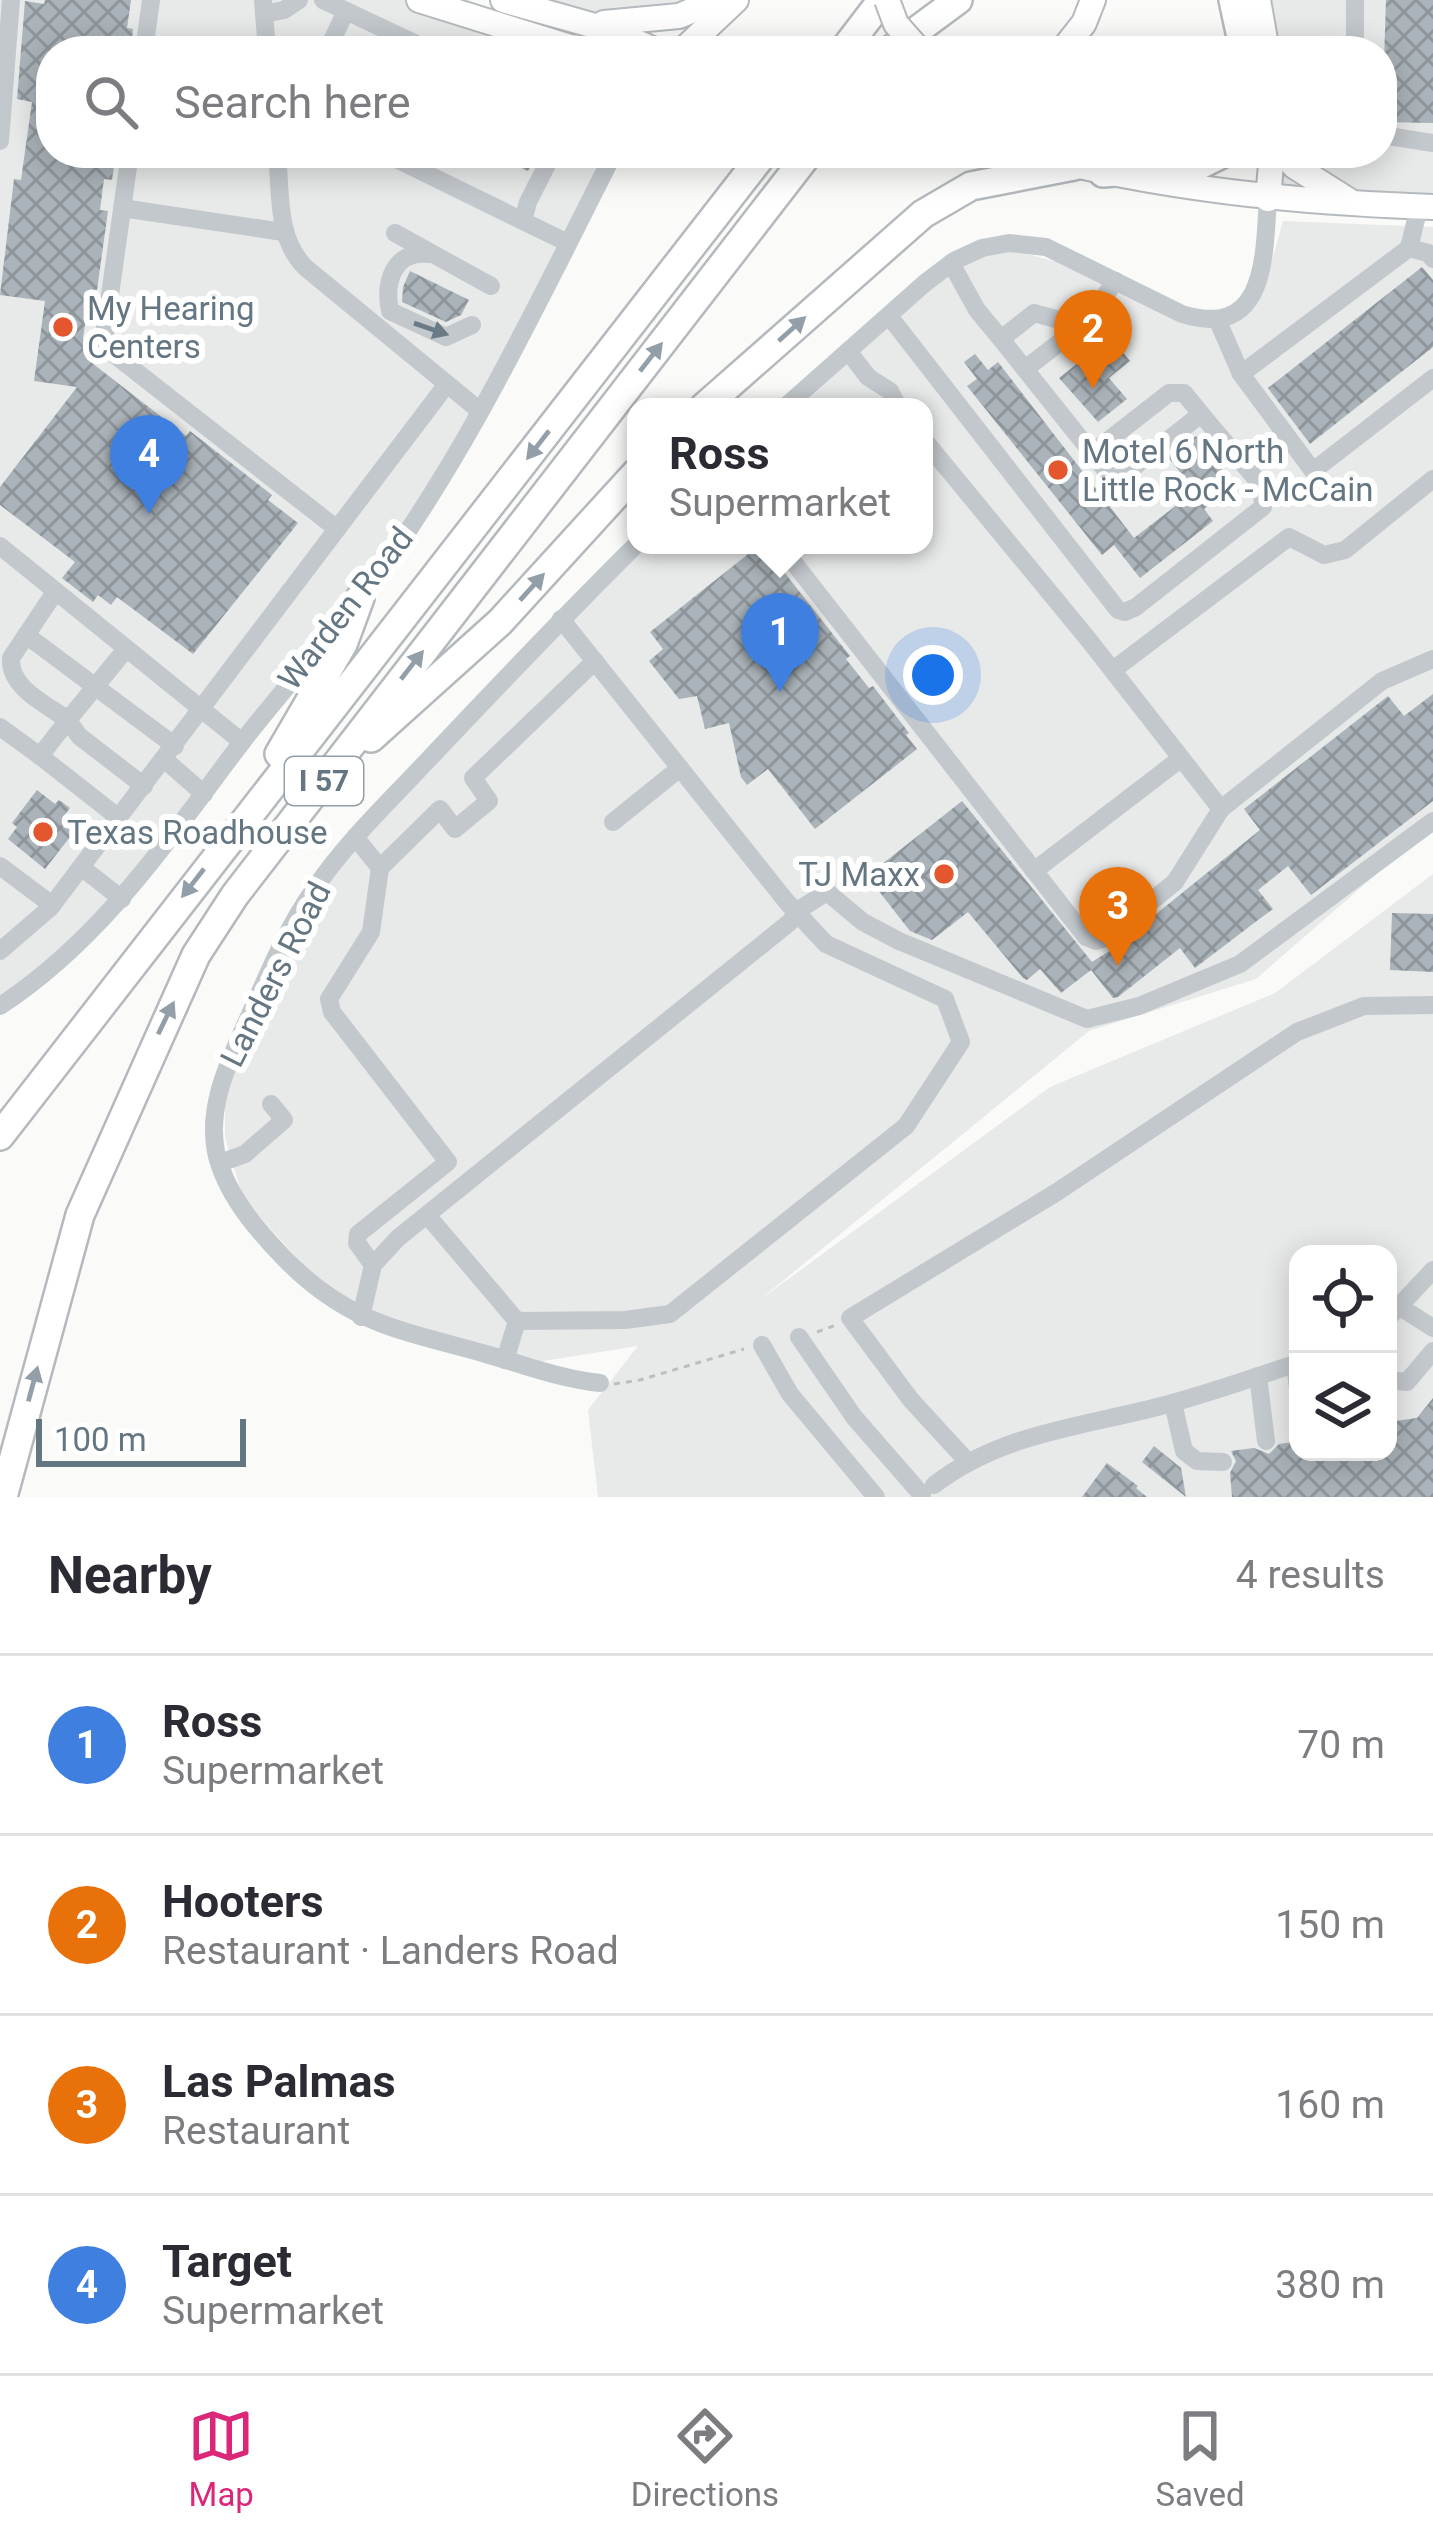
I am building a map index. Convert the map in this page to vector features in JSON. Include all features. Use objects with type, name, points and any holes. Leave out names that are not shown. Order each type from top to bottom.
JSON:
[{"type":"highway","points":[[855,36],[884,0]]},
{"type":"highway","points":[[899,36],[927,0]]},
{"type":"highway","points":[[909,36],[958,0]]},
{"type":"highway","points":[[1233,0],[1241,36]]},
{"type":"highway","name":"I 57","points":[[0,1136],[752,168]]},
{"type":"highway","name":"I 57","points":[[3,1497],[80,1215],[196,955],[235,895],[797,168]]},
{"type":"highway","points":[[714,398],[923,214],[971,185],[1064,168]]},
{"type":"highway","points":[[1103,173],[1164,168]]},
{"type":"highway","points":[[323,782],[500,622],[627,483]]},
{"type":"highway","points":[[234,833],[343,644],[359,598]]},
{"type":"main road","points":[[419,0],[511,36]]},
{"type":"main road","points":[[503,0],[620,36]]},
{"type":"main road","points":[[585,22],[634,23],[679,16],[717,0]]},
{"type":"main road","points":[[698,36],[736,0]]},
{"type":"main road","points":[[884,0],[907,36]]},
{"type":"main road","points":[[1073,36],[1093,0]]},
{"type":"main road","points":[[1258,0],[1264,36]]},
{"type":"main road","points":[[1083,168],[1268,199],[1426,207]]},
{"type":"main road","points":[[1268,199],[1271,168]]},
{"type":"main road","points":[[1297,168],[1355,204]]},
{"type":"street","points":[[0,141],[10,0]]},
{"type":"street","points":[[146,36],[152,0]]},
{"type":"street","points":[[263,7],[284,10],[299,0]]},
{"type":"street","points":[[323,0],[398,36]]},
{"type":"street","points":[[1354,0],[1355,36]]},
{"type":"street","points":[[334,36],[346,11]]},
{"type":"street","points":[[1397,137],[1433,142]]},
{"type":"street","points":[[128,168],[106,348],[338,529]]},
{"type":"street","points":[[278,168],[283,232],[300,263],[386,319],[447,385],[480,412]]},
{"type":"street","points":[[431,168],[568,243]]},
{"type":"street","points":[[523,221],[545,168]]},
{"type":"street","name":"Warden Road","points":[[0,1006],[57,964],[122,899],[359,598],[480,412],[606,168]]},
{"type":"street","points":[[795,398],[951,263],[982,248],[1031,244],[1054,250],[1183,314],[1217,320],[1246,304],[1260,280],[1268,199]]},
{"type":"street","points":[[1240,374],[1409,248],[1426,207]]},
{"type":"street","points":[[122,208],[283,232]]},
{"type":"street","points":[[395,233],[491,286]]},
{"type":"street","points":[[1409,248],[1433,259]]},
{"type":"street","points":[[386,319],[389,290],[400,259],[406,254],[428,254]]},
{"type":"street","points":[[951,263],[977,310],[1114,482],[1201,414]]},
{"type":"street","points":[[1025,369],[1082,326],[1116,280]]},
{"type":"street","points":[[1001,339],[1034,313],[1082,326]]},
{"type":"street","points":[[889,316],[1118,610],[1125,612],[1185,570],[1263,507],[1262,486],[1184,393],[1169,393],[1092,453]]},
{"type":"street","points":[[386,319],[446,337],[472,326]]},
{"type":"street","points":[[1217,320],[1240,374],[1312,471],[1433,378]]},
{"type":"street","points":[[848,351],[868,377],[894,398]]},
{"type":"street","points":[[0,951],[52,904],[447,385]]},
{"type":"street","points":[[933,451],[1221,808]]},
{"type":"street","points":[[1113,670],[1289,537],[1324,555],[1345,550],[1433,479]]},
{"type":"street","points":[[0,546],[242,742]]},
{"type":"street","name":"Landers Road","points":[[601,1383],[361,1317],[325,1296],[270,1243],[240,1205],[220,1163],[214,1127],[220,1085],[298,913],[356,838],[627,554]]},
{"type":"street","points":[[787,554],[1034,871],[1087,937],[1096,941],[1175,882],[1221,808],[1382,681],[1433,659]]},
{"type":"street","points":[[55,592],[11,658],[12,676],[144,786]]},
{"type":"street","points":[[517,1322],[626,1321],[670,1314],[907,1126],[961,1042],[945,999],[826,944],[561,619]]},
{"type":"street","points":[[26,635],[168,748],[204,794]]},
{"type":"street","points":[[40,756],[126,649]]},
{"type":"street","points":[[465,1184],[332,1012],[329,999],[371,932],[380,868],[440,809],[455,829],[489,801],[473,778],[595,661]]},
{"type":"street","points":[[123,770],[118,760],[86,735],[82,712],[86,705],[111,706],[168,748]]},
{"type":"street","points":[[0,727],[119,818]]},
{"type":"street","points":[[1034,871],[1180,759]]},
{"type":"street","points":[[614,821],[680,768]]},
{"type":"street","points":[[361,1317],[374,1265],[398,1238],[790,922],[796,911],[827,892],[863,922],[899,941],[1087,1019],[1139,1006],[1240,964],[1433,821]]},
{"type":"street","points":[[356,838],[380,868]]},
{"type":"street","points":[[0,866],[52,904]]},
{"type":"street","points":[[81,867],[122,899]]},
{"type":"street","points":[[968,1462],[910,1400],[850,1318],[1057,1192],[1297,1032],[1364,1006],[1433,1004]]},
{"type":"street","points":[[220,1163],[245,1154],[284,1120],[271,1104]]},
{"type":"street","points":[[374,1265],[357,1243],[358,1234],[448,1162]]},
{"type":"street","points":[[427,1215],[517,1322]]},
{"type":"street","points":[[1397,1310],[1433,1270]]},
{"type":"street","points":[[1397,1314],[1433,1328]]},
{"type":"street","points":[[505,1360],[517,1322]]},
{"type":"street","points":[[799,1337],[854,1417],[925,1492],[952,1497]]},
{"type":"street","points":[[762,1345],[790,1394],[876,1497]]},
{"type":"street","points":[[1397,1384],[1407,1382],[1433,1351]]},
{"type":"street","points":[[925,1492],[968,1462],[1058,1427],[1173,1403],[1289,1365]]},
{"type":"street","points":[[790,1394],[822,1371]]},
{"type":"street","points":[[1258,1376],[1266,1431]]},
{"type":"street","points":[[1173,1403],[1178,1434],[1189,1456],[1223,1462]]},
{"type":"path","points":[[799,1337],[850,1318]]},
{"type":"path","points":[[601,1383],[640,1380],[714,1355],[762,1345]]},
{"type":"shaded area","points":[[0,0],[423,0],[544,36],[36,36],[36,168],[612,168],[459,446],[324,638],[134,886],[0,1001]]},
{"type":"shaded area","points":[[503,0],[715,0],[609,30]]},
{"type":"shaded area","points":[[1258,0],[1433,0],[1433,200],[1269,191],[1269,168],[1397,168],[1397,36],[1264,36]]},
{"type":"shaded area","points":[[1283,221],[1433,227],[1433,825],[1256,979],[1089,1031],[757,1302],[1050,1087],[1275,993],[1433,874],[1433,1497],[598,1497],[588,1410],[638,1346],[537,1362],[371,1313],[323,1287],[243,1198],[225,1137],[225,1097],[240,1053],[305,907],[347,856],[583,607],[640,554],[933,554],[933,398],[810,398],[931,287],[995,245],[1105,275],[1194,325],[1265,286]]},
{"type":"building","points":[[45,0],[131,0],[127,28],[133,29],[132,36],[36,36],[36,168],[114,168],[112,180],[104,179],[100,210],[108,211],[97,290],[90,289],[83,338],[92,363],[186,436],[190,431],[272,495],[268,500],[298,523],[193,654],[117,597],[111,605],[98,595],[93,602],[62,578],[75,562],[0,505],[0,487],[77,387],[34,381],[45,301],[0,295],[14,179],[21,180],[32,102],[17,99],[25,1],[44,4]]},
{"type":"building","points":[[1386,0],[1433,0],[1433,123],[1397,122],[1397,36],[1385,36]]},
{"type":"building","points":[[1422,267],[1433,280],[1433,347],[1310,444],[1268,388]]},
{"type":"building","points":[[410,271],[469,300],[461,315],[446,322],[402,302]]},
{"type":"building","points":[[1111,337],[1130,361],[1109,378],[1127,399],[1098,422],[1059,378]]},
{"type":"building","points":[[975,354],[988,370],[998,362],[1134,538],[1195,491],[1168,457],[1196,436],[1234,485],[1204,509],[1213,521],[1140,578],[1114,545],[1102,555],[967,386],[977,379],[964,362]]},
{"type":"building","points":[[748,554],[762,554],[768,561],[773,558],[917,749],[815,829],[768,769],[747,785],[729,723],[705,729],[697,696],[679,699],[649,661],[663,649],[650,632]]},
{"type":"building","points":[[1433,694],[1433,801],[1311,895],[1288,866],[1258,890],[1273,909],[1195,968],[1180,948],[1118,997],[1113,998],[1091,970],[1061,993],[1040,969],[1027,980],[1023,978],[968,912],[932,940],[910,931],[867,876],[962,801],[1092,962],[1260,830],[1244,809],[1388,696],[1404,716]]},
{"type":"building","name":"Texas Roadhouse","points":[[37,790],[55,804],[59,800],[70,808],[63,817],[77,828],[45,869],[8,839],[17,827],[12,823]]},
{"type":"building","points":[[1392,913],[1433,914],[1433,972],[1390,970]]},
{"type":"building","points":[[1433,1398],[1433,1497],[1232,1497],[1230,1473],[1236,1461],[1231,1451],[1254,1448],[1269,1454],[1279,1444],[1289,1442],[1289,1461],[1397,1461],[1397,1421],[1417,1418]]},
{"type":"building","points":[[1154,1446],[1181,1468],[1186,1497],[1142,1462]]},
{"type":"building","points":[[1107,1463],[1138,1486],[1147,1497],[1082,1497]]},
{"type":"place","name":"My Hearing Centers","points":[[63,327]]},
{"type":"place","name":"Hooters","points":[[1093,389]]},
{"type":"place","name":"Motel 6 North Little Rock - McCain","points":[[1058,470]]},
{"type":"place","name":"Target","points":[[149,514]]},
{"type":"place","name":"Ross","points":[[780,692]]},
{"type":"place","name":"Texas Roadhouse","points":[[43,832]]},
{"type":"place","name":"TJ Maxx","points":[[944,874]]},
{"type":"place","name":"Las Palmas","points":[[1118,966]]}]
